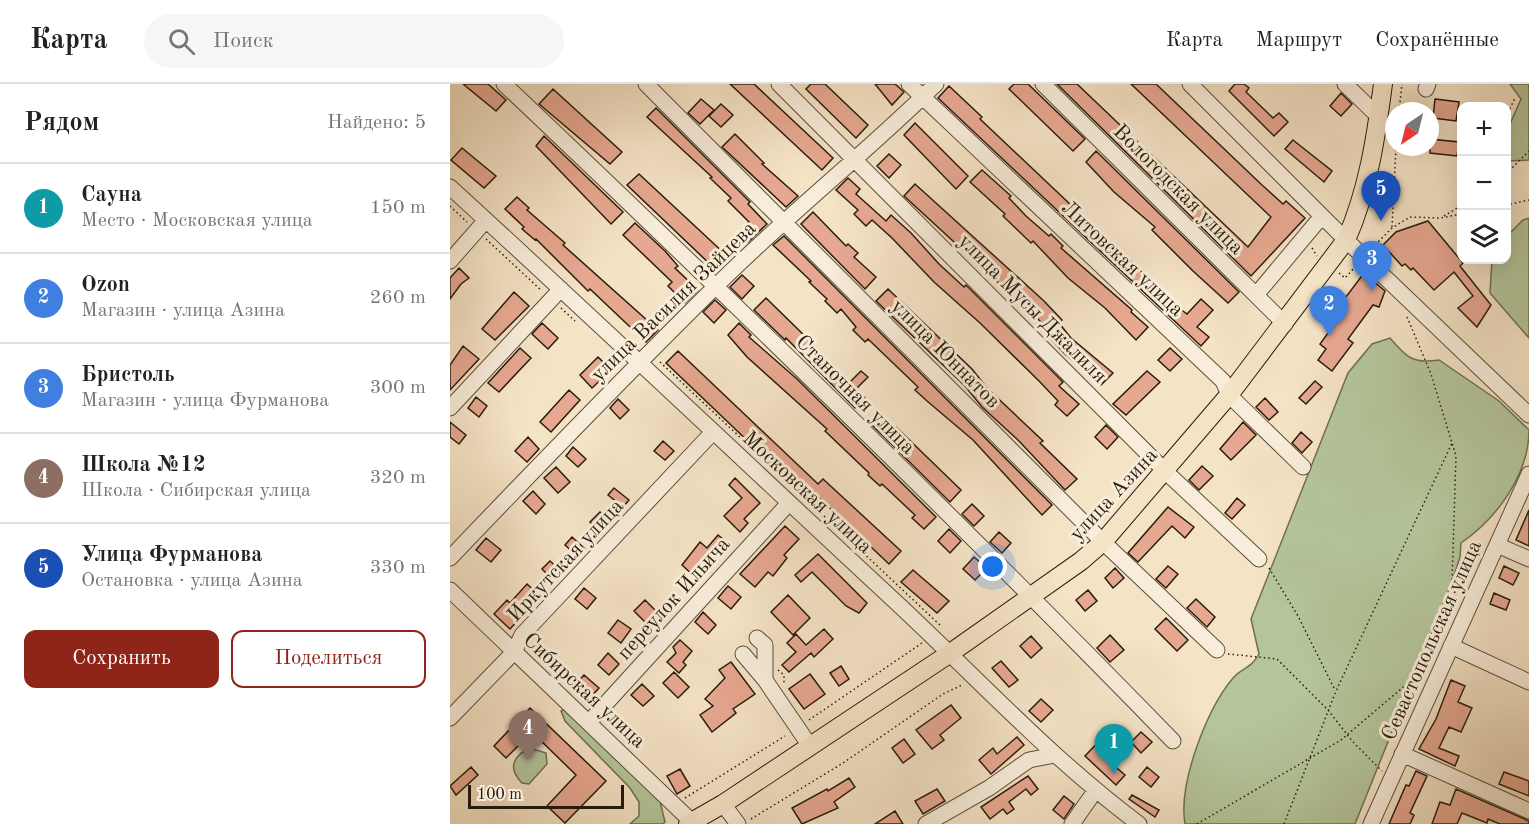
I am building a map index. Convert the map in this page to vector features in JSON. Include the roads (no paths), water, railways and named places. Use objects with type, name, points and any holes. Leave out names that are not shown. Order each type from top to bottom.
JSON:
[{"type":"main road","name":"улица Азина","points":[[690,823],[723,804],[949,654],[1032,596],[1103,542],[1166,472],[1229,395],[1285,324],[1346,240],[1366,181],[1383,84]]},
{"type":"street","name":"Станочная улица","points":[[504,84],[716,285],[1032,596],[1173,741]]},
{"type":"street","name":"улица Юннатов","points":[[646,84],[1103,542],[1217,650]]},
{"type":"street","name":"улица Мусы Джалиля","points":[[779,84],[1166,472],[1259,559]]},
{"type":"street","name":"Литовская улица","points":[[909,84],[1223,381],[1229,395],[1303,467]]},
{"type":"street","name":"улица Василия Зайцева","points":[[450,558],[716,285],[856,160],[936,84]]},
{"type":"street","name":"Вологодская улица","points":[[1043,84],[1285,324]]},
{"type":"street","points":[[1190,84],[1346,240],[1529,415]]},
{"type":"street","points":[[1345,84],[1378,116]]},
{"type":"street","name":"Московская улица","points":[[450,187],[561,289],[644,358],[713,432],[1055,755],[1095,791],[1139,824]]},
{"type":"street","points":[[1256,295],[1322,216]]},
{"type":"street","points":[[450,261],[486,220]]},
{"type":"street","points":[[450,408],[561,289]]},
{"type":"street","name":"Иркутская улица","points":[[450,718],[514,652],[522,635],[713,432]]},
{"type":"street","name":"Севастопольская улица","points":[[1371,824],[1529,474]]},
{"type":"street","name":"переулок Ильича","points":[[589,722],[789,503]]},
{"type":"street","points":[[1497,545],[1529,559]]},
{"type":"street","name":"Сибирская улица","points":[[450,590],[589,722],[690,823]]},
{"type":"street","points":[[758,638],[765,645],[765,680]]},
{"type":"street","points":[[1451,646],[1529,682]]},
{"type":"street","points":[[743,654],[765,680],[810,746]]},
{"type":"street","points":[[1025,726],[1029,759]]},
{"type":"street","points":[[1402,754],[1529,811]]},
{"type":"street","points":[[926,824],[989,788],[1029,759],[1055,755]]},
{"type":"street","points":[[1072,824],[1095,791]]},
{"type":"street","points":[[723,804],[745,821]]},
{"type":"place","name":"Улица Фурманова","points":[[1381,221]]},
{"type":"place","name":"Бристоль","points":[[1372,291]]},
{"type":"place","name":"Ozon","points":[[1329,336]]},
{"type":"place","name":"Школа №12","points":[[528,760]]},
{"type":"place","name":"Сауна","points":[[1114,774]]}]
